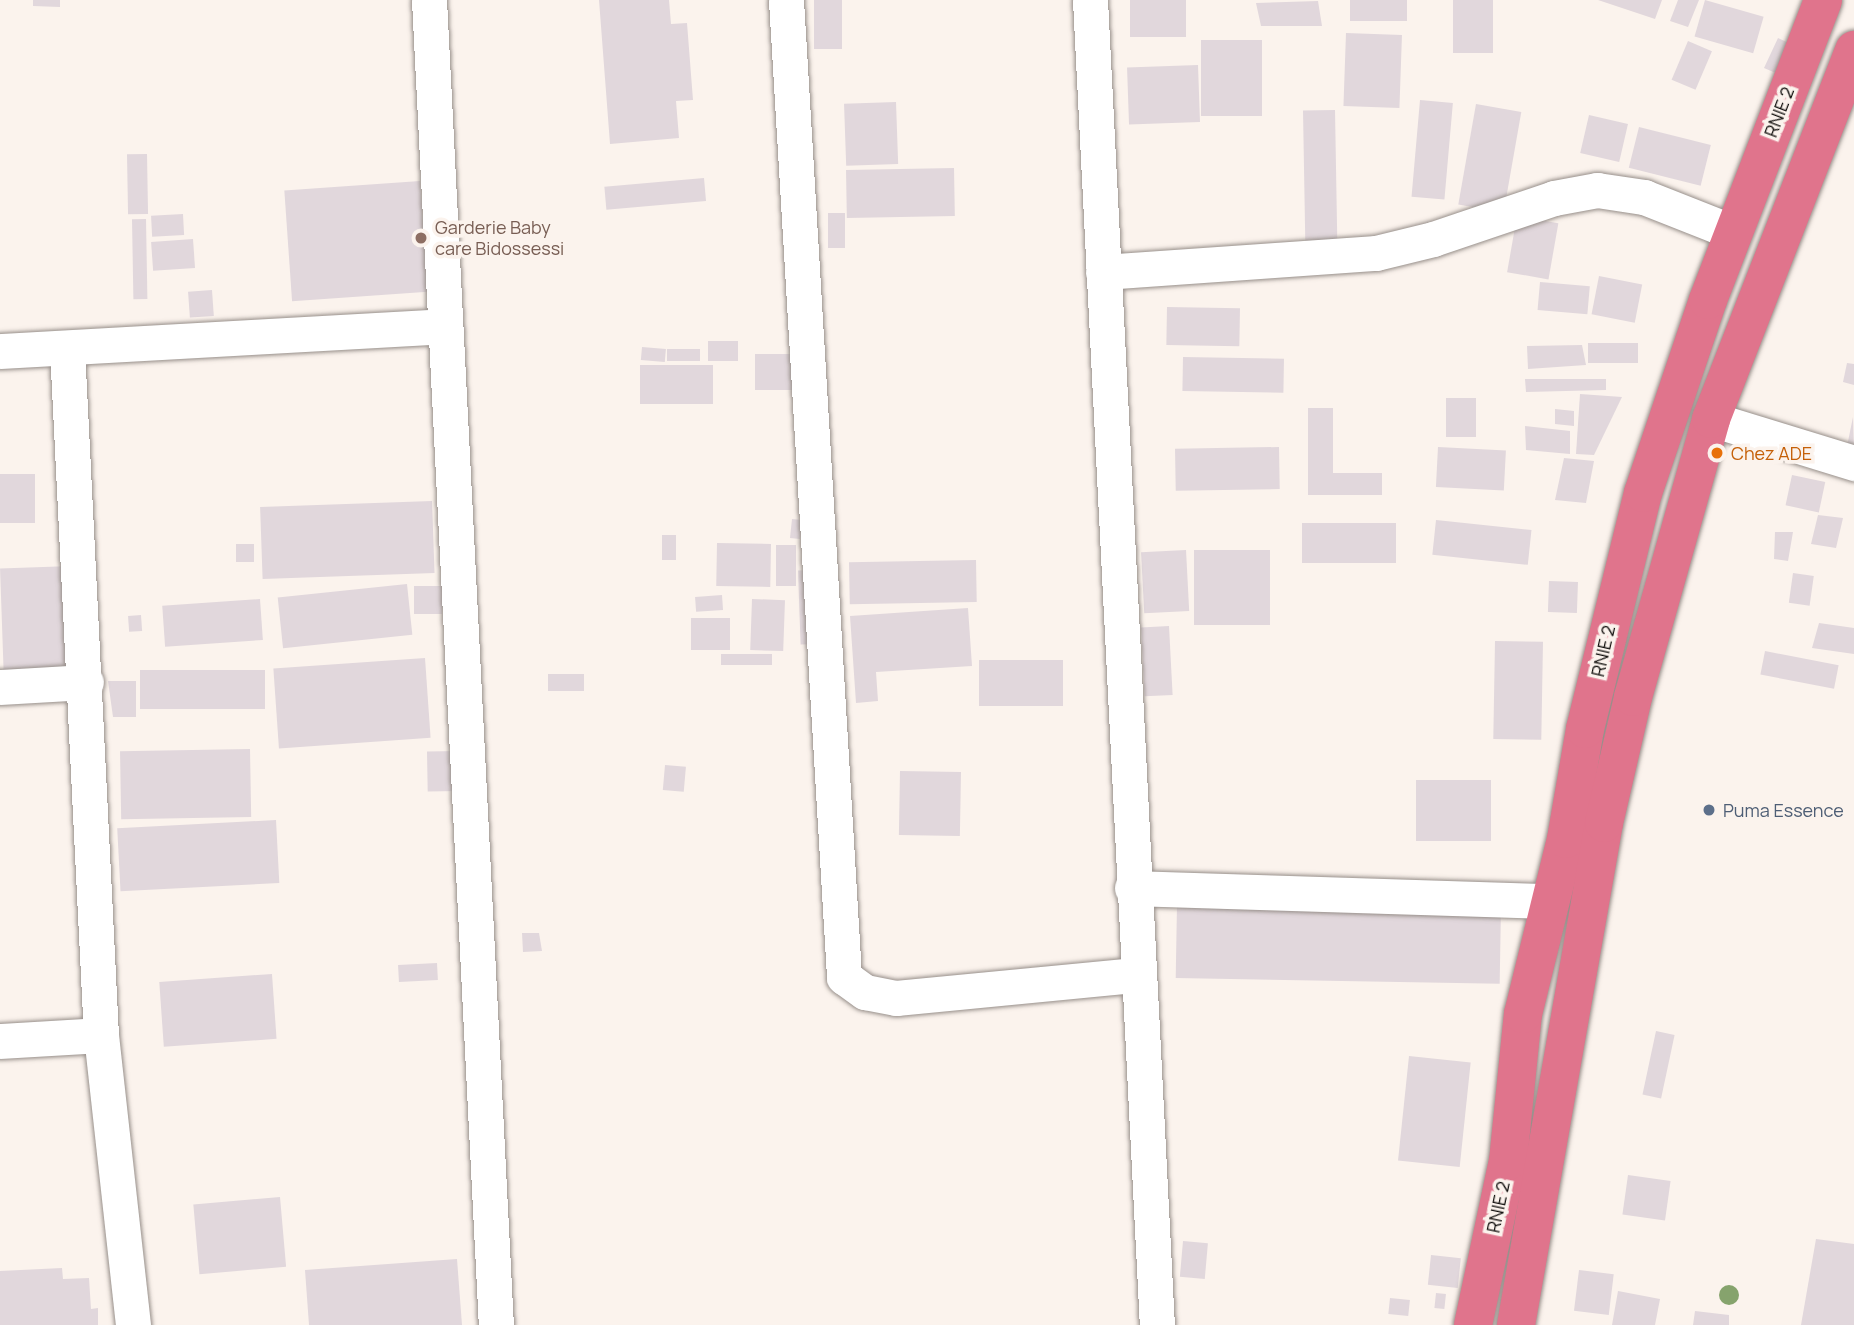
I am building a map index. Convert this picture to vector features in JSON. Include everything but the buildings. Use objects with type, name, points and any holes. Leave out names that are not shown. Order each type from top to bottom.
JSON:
[{"type":"highway","name":"RNIE 2","points":[[1473,1325],[1508,1161],[1523,1014],[1643,493],[1733,232],[1823,0]]},
{"type":"highway","points":[[1516,1325],[1604,822],[1633,697],[1711,419],[1854,50]]},
{"type":"street","points":[[429,0],[443,326],[496,1325]]},
{"type":"street","points":[[786,0],[844,977],[865,992],[896,998],[1136,975]]},
{"type":"street","points":[[1090,0],[1136,975],[1157,1325]]},
{"type":"street","points":[[1103,272],[1376,253],[1433,239],[1554,198],[1597,190],[1644,197],[1733,232]]},
{"type":"street","points":[[0,351],[443,326]]},
{"type":"street","points":[[67,348],[86,682],[101,1035],[133,1325]]},
{"type":"street","points":[[1711,419],[1854,463]]},
{"type":"street","points":[[0,687],[86,682]]},
{"type":"street","points":[[1132,888],[1548,901]]},
{"type":"street","points":[[0,1041],[101,1035]]},
{"type":"place","name":"Garderie Baby care Bidossessi","points":[[421,238]]},
{"type":"place","name":"Chez ADE","points":[[1717,453]]},
{"type":"place","name":"Puma Essence","points":[[1709,810]]}]
